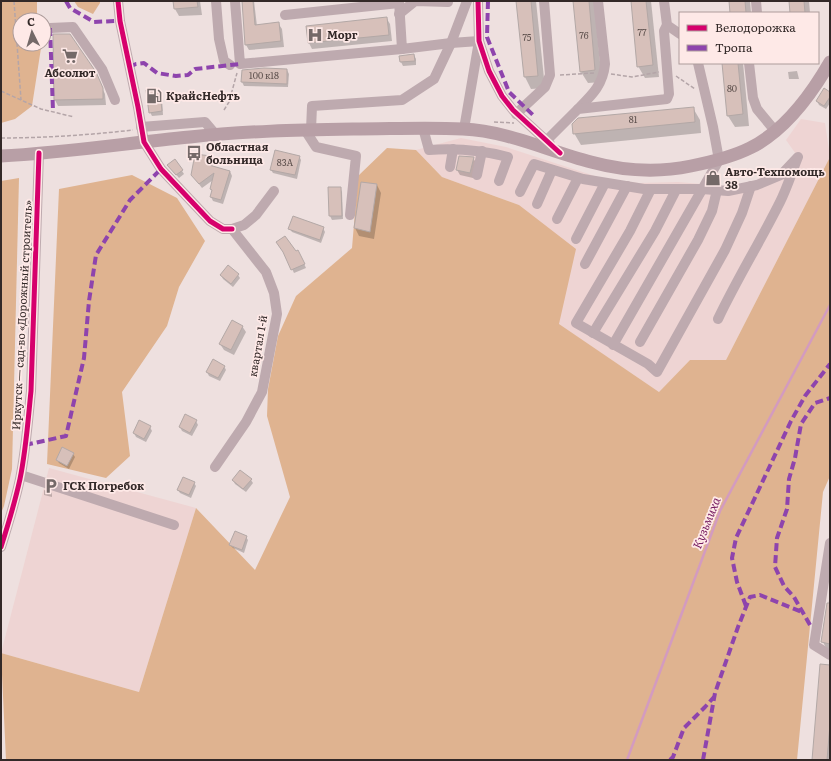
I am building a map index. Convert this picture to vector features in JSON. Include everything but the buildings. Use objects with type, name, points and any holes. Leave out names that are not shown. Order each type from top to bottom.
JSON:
[{"type":"main road","points":[[1,156],[216,134],[308,130],[423,128],[487,131],[508,136],[589,162],[615,168],[640,171],[665,170],[690,167],[719,160],[751,148],[776,132],[799,107],[830,62]]},
{"type":"street","points":[[118,1],[120,21],[139,128],[144,142],[161,169],[210,221],[223,229],[232,229],[244,225],[256,215],[274,191]]},
{"type":"street","points":[[216,1],[219,39],[224,62],[235,64],[479,41]]},
{"type":"street","points":[[235,64],[236,1]]},
{"type":"street","points":[[285,15],[343,5],[399,6],[415,1],[448,2]]},
{"type":"street","points":[[350,215],[356,156],[316,147],[308,130],[312,106],[402,100],[434,79],[451,43],[467,1]]},
{"type":"street","points":[[464,129],[479,41],[478,1]]},
{"type":"street","points":[[516,114],[545,87],[550,75],[544,1]]},
{"type":"street","points":[[546,141],[597,90],[604,72],[605,64],[598,1]]},
{"type":"street","points":[[578,110],[667,99],[669,94],[664,31],[667,25],[664,1]]},
{"type":"street","points":[[756,1],[757,12]]},
{"type":"street","points":[[399,6],[402,49]]},
{"type":"street","points":[[667,25],[679,33]]},
{"type":"street","points":[[52,28],[73,27],[102,69],[115,100]]},
{"type":"street","points":[[479,41],[489,71],[502,96],[516,114],[560,153]]},
{"type":"street","points":[[613,345],[719,160],[698,64]]},
{"type":"street","points":[[749,64],[753,98],[757,109],[776,132]]},
{"type":"street","points":[[139,128],[205,122],[216,134]]},
{"type":"street","points":[[423,128],[429,150],[453,149],[482,151],[508,157],[499,181]]},
{"type":"street","points":[[450,167],[453,149]]},
{"type":"street","points":[[476,175],[482,151]]},
{"type":"street","name":"Иркутск — сад-во «Дорожный строитель»","points":[[1,547],[9,523],[21,475],[28,429],[31,391],[39,153]]},
{"type":"street","points":[[520,192],[534,164],[578,178],[627,186],[676,190],[728,190],[751,186],[781,175],[798,157],[780,202],[754,252],[736,282],[718,319]]},
{"type":"street","points":[[537,204],[552,170]]},
{"type":"street","points":[[557,219],[578,178]]},
{"type":"street","points":[[576,239],[605,183]]},
{"type":"street","points":[[586,264],[627,186]]},
{"type":"street","points":[[651,189],[630,231],[576,323],[648,364],[657,372],[725,250],[742,213],[751,186]]},
{"type":"street","points":[[593,333],[655,231],[676,190]]},
{"type":"street","points":[[640,342],[698,240],[712,211],[717,190]]},
{"type":"street","name":"квартал 1-й","points":[[215,467],[246,422],[262,392],[277,314],[274,293],[266,272],[232,229]]},
{"type":"street","points":[[21,475],[174,525]]},
{"type":"street","points":[[830,543],[814,645],[830,655]]},
{"type":"path","points":[[14,1],[21,100]]},
{"type":"path","points":[[224,110],[229,102],[235,64]]},
{"type":"path","points":[[558,75],[604,72],[617,76],[632,77],[667,70],[706,96]]},
{"type":"path","points":[[1,91],[41,109],[74,117]]},
{"type":"path","points":[[1,138],[64,137],[139,128]]},
{"type":"shaded area","points":[[1,1],[37,1],[37,12],[12,12],[12,52],[40,52],[32,106],[15,119],[1,123]]},
{"type":"shaded area","points":[[74,1],[100,1],[100,3],[93,14],[78,7]]},
{"type":"shaded area","points":[[801,119],[825,123],[830,157],[726,360],[690,360],[659,392],[558,324],[519,205],[442,177],[416,150],[461,138],[506,147],[604,179],[639,183],[678,182],[726,186],[746,184],[778,171],[798,157],[786,140]]},
{"type":"shaded area","points":[[387,148],[416,150],[442,177],[519,205],[576,249],[559,324],[659,392],[690,360],[726,360],[830,157],[830,476],[823,492],[797,760],[6,760],[1,653],[139,692],[196,508],[255,570],[290,497],[267,416],[268,389],[278,336],[296,296],[352,248],[358,176]]},
{"type":"shaded area","points":[[132,175],[177,198],[205,241],[179,287],[167,326],[122,392],[130,456],[106,478],[47,464],[59,189]]},
{"type":"shaded area","points":[[19,178],[12,469],[4,506],[1,513],[1,181]]},
{"type":"shaded area","points":[[49,468],[196,508],[139,692],[1,653]]},
{"type":"waterway","name":"Кузьмиха","points":[[627,760],[720,511],[830,305]]},
{"type":"marked path","points":[[66,1],[70,8],[94,22],[115,21]]},
{"type":"marked path","points":[[488,1],[487,37],[509,92],[533,115]]},
{"type":"marked path","points":[[51,52],[53,111]]},
{"type":"marked path","points":[[129,67],[144,63],[157,73],[176,76],[188,75],[195,69],[240,64]]},
{"type":"marked path","points":[[25,445],[66,436],[84,358],[89,301],[96,255],[130,200],[161,169]]},
{"type":"marked path","points":[[746,606],[737,582],[732,558],[736,538],[791,421],[805,396],[830,364]]},
{"type":"marked path","points":[[810,625],[794,597],[784,586],[775,567],[777,538],[787,509],[789,479],[795,458],[801,424],[815,403],[830,398]]},
{"type":"marked path","points":[[703,760],[715,693],[750,597],[760,595],[802,612]]},
{"type":"marked path","points":[[670,760],[673,757],[684,728],[714,697]]},
{"type":"cycle path","points":[[118,1],[120,21],[144,142],[161,169],[210,221],[223,229],[232,229]]},
{"type":"cycle path","points":[[478,1],[479,41],[489,71],[502,96],[513,110],[560,153]]},
{"type":"cycle path","points":[[1,547],[20,479],[31,391],[39,153]]},
{"type":"place","name":"Морг","points":[[315,35]]},
{"type":"place","name":"Абсолют","points":[[70,56]]},
{"type":"place","name":"КрайсНефть","points":[[154,96]]},
{"type":"place","name":"Областная больница","points":[[194,153]]},
{"type":"place","name":"Авто-Техпомощь 38","points":[[713,178]]},
{"type":"place","name":"ГСК Погребок","points":[[51,486]]}]
